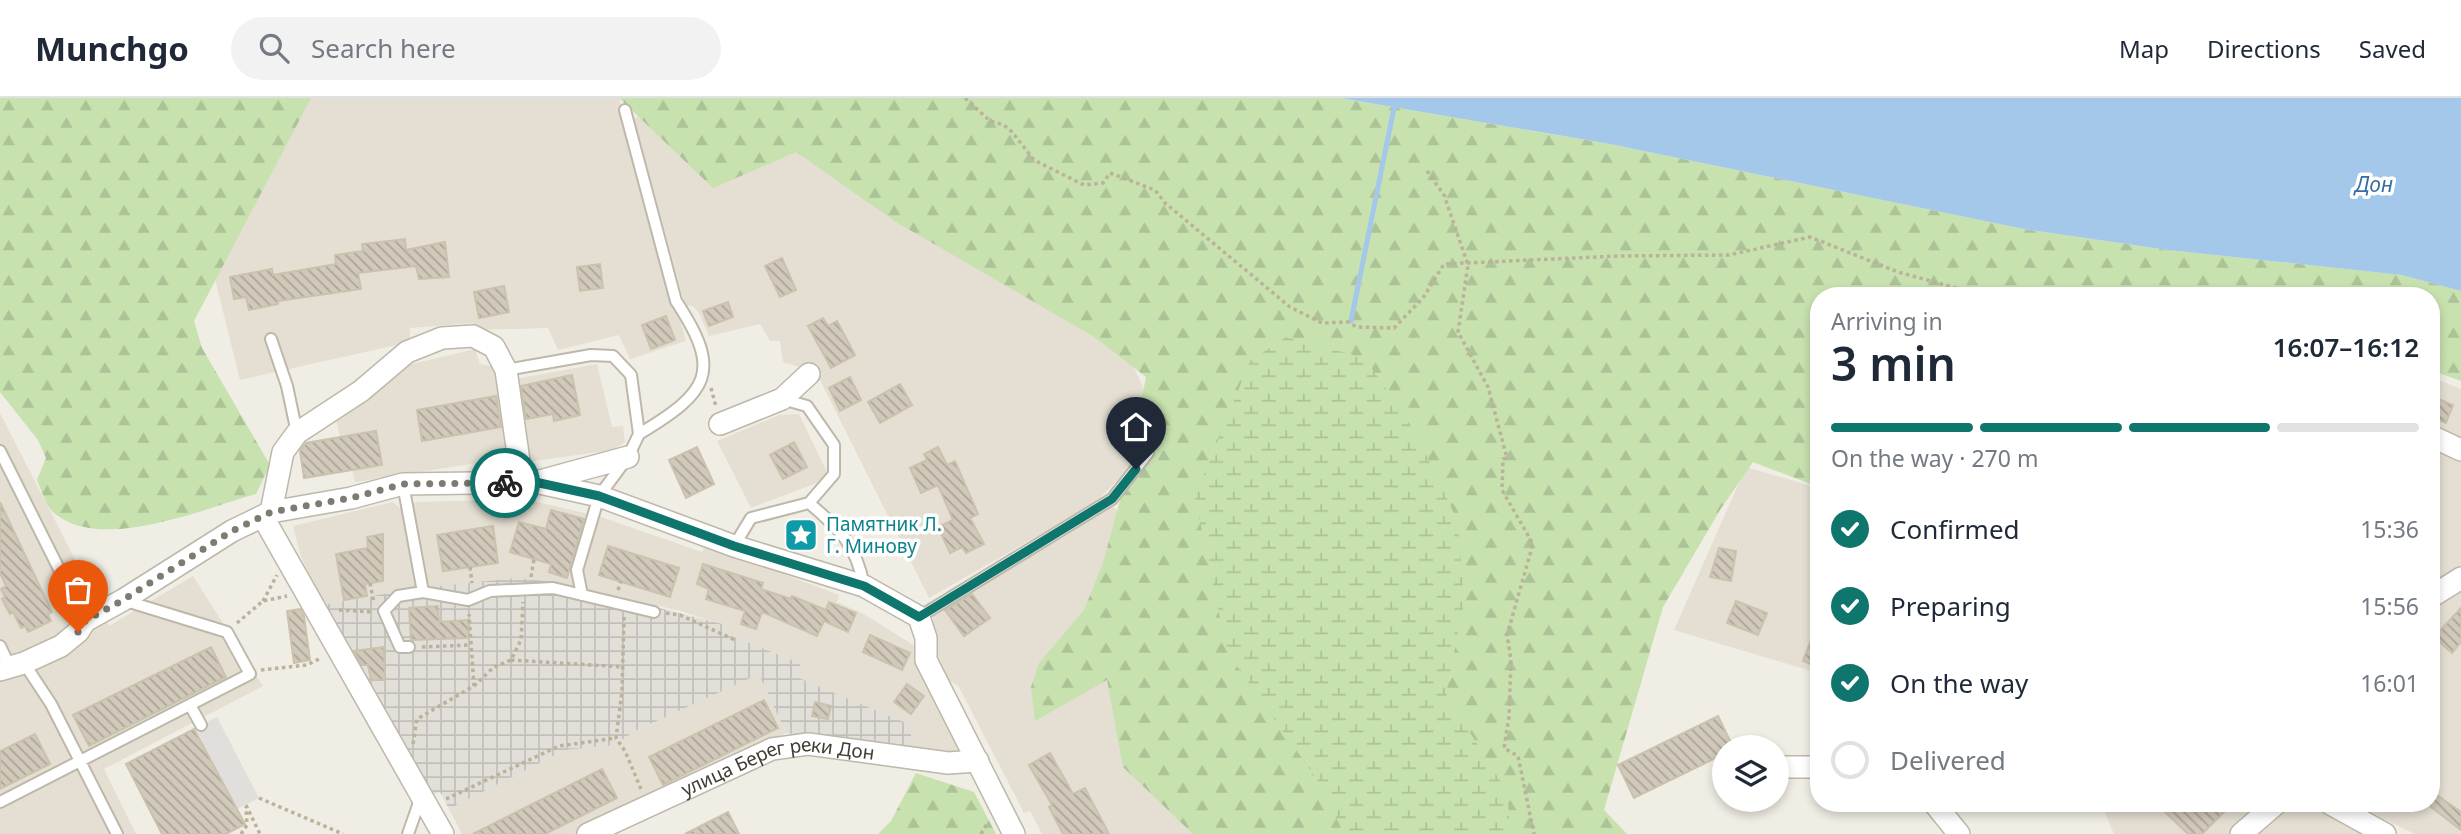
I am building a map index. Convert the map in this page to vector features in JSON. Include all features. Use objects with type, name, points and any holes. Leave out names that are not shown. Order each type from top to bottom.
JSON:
[{"type":"street","points":[[443,834],[310,598],[267,515],[283,452],[298,433],[361,391],[407,352],[442,338],[472,336],[494,347],[506,370],[528,482]]},
{"type":"street","points":[[720,424],[782,399],[809,374]]},
{"type":"street","points":[[2440,440],[2461,450]]},
{"type":"street","points":[[528,482],[628,457]]},
{"type":"street","points":[[11,666],[61,646],[78,632],[85,621],[232,531],[267,515],[403,484],[528,482],[599,496],[734,546],[864,586],[919,617],[926,638],[926,660],[1014,834]]},
{"type":"street","points":[[2440,591],[2461,578]]},
{"type":"street","name":"улица Берег реки Дон","points":[[589,834],[772,749],[808,744],[948,763],[978,761]]},
{"type":"street","points":[[1789,767],[1810,767]]},
{"type":"street","points":[[1941,812],[1959,834]]},
{"type":"street","points":[[2241,834],[2267,812]]},
{"type":"street","points":[[2345,812],[2385,834]]},
{"type":"lane","points":[[625,110],[676,301],[693,328],[706,369],[698,390],[671,415],[639,434]]},
{"type":"lane","points":[[271,339],[287,386],[298,433]]},
{"type":"lane","points":[[506,370],[590,355],[613,356],[631,375],[639,434],[628,457],[599,496],[577,570],[569,583],[560,590]]},
{"type":"lane","points":[[734,546],[751,518],[809,503],[834,474],[834,445],[807,406],[782,399]]},
{"type":"lane","points":[[0,451],[85,621]]},
{"type":"lane","points":[[919,617],[1112,499],[1148,453]]},
{"type":"lane","points":[[403,484],[423,592]]},
{"type":"lane","points":[[809,503],[841,530],[859,561],[864,586]]},
{"type":"lane","points":[[577,570],[582,595]]},
{"type":"lane","points":[[409,647],[400,647],[384,611],[398,596],[423,592],[468,600],[490,592],[560,590],[654,612]]},
{"type":"lane","points":[[0,802],[250,674],[227,632],[123,600]]},
{"type":"lane","points":[[0,646],[11,666],[51,704],[117,834]]},
{"type":"lane","points":[[190,705],[201,725]]},
{"type":"lane","points":[[408,834],[425,802]]},
{"type":"path","points":[[965,98],[990,121],[1004,125],[1012,132],[1034,160],[1084,185],[1103,183],[1110,173],[1155,190],[1165,203],[1290,307],[1322,323],[1348,322],[1357,327],[1394,328],[1423,298],[1444,264],[1468,265],[1618,256],[1730,255],[1810,237],[1898,272],[1952,287]]},
{"type":"path","points":[[1427,171],[1444,195],[1468,265],[1458,332],[1488,387],[1507,458],[1503,458],[1502,490],[1533,544],[1507,635],[1511,660],[1509,717],[1504,748],[1518,756],[1534,834]]},
{"type":"path","points":[[706,369],[720,424]]},
{"type":"path","points":[[370,583],[375,612]]},
{"type":"path","points":[[511,660],[521,640],[523,590]]},
{"type":"path","points":[[227,632],[263,601],[295,595],[339,610]]},
{"type":"path","points":[[468,600],[474,687]]},
{"type":"path","points":[[624,605],[624,667],[616,738],[625,751],[648,807]]},
{"type":"path","points":[[654,612],[680,615],[735,640]]},
{"type":"path","points":[[409,647],[471,645]]},
{"type":"path","points":[[408,770],[417,719],[474,687],[494,667],[511,660],[624,667]]},
{"type":"path","points":[[425,802],[559,746],[616,738]]},
{"type":"path","points":[[259,798],[343,834]]},
{"type":"path","points":[[241,834],[247,825],[246,805],[260,834]]},
{"type":"shaded area","points":[[287,98],[619,98],[686,341],[630,359],[619,335],[558,350],[548,328],[477,330],[473,323],[410,328],[410,342],[240,380],[213,271]]},
{"type":"shaded area","points":[[673,106],[770,135],[1112,320],[1164,433],[1095,503],[929,598],[811,362],[799,367],[783,362],[780,341],[770,341],[760,324],[709,336],[699,313],[693,306],[685,305],[634,118]]},
{"type":"shaded area","points":[[475,349],[480,364],[497,367],[514,457],[355,482],[352,470],[304,478],[299,444],[340,437],[335,415],[391,369]]},
{"type":"shaded area","points":[[597,364],[612,427],[623,426],[625,442],[612,450],[528,462],[515,379]]},
{"type":"shaded area","points":[[2440,381],[2461,389],[2461,442],[2440,432]]},
{"type":"shaded area","points":[[0,413],[109,626],[193,576],[263,686],[104,769],[136,834],[0,834]]},
{"type":"shaded area","points":[[799,414],[828,474],[814,484],[751,508],[717,441],[779,415]]},
{"type":"shaded area","points":[[2440,449],[2461,459],[2461,569],[2440,582]]},
{"type":"shaded area","points":[[1746,467],[1810,486],[1810,671],[1674,630]]},
{"type":"shaded area","points":[[525,499],[601,517],[702,552],[706,545],[839,595],[837,602],[862,613],[915,646],[918,668],[967,753],[911,751],[911,725],[798,678],[800,663],[724,633],[726,626],[681,611],[561,583],[411,589],[322,605],[300,553],[293,526],[393,502],[400,508],[418,502]]},
{"type":"shaded area","points":[[1111,505],[1151,541],[1305,834],[1042,834],[1030,811],[1024,813],[959,687],[949,680],[934,647],[933,615],[1069,534]]},
{"type":"shaded area","points":[[518,578],[561,583],[726,625],[724,633],[800,663],[799,678],[911,725],[911,751],[786,733],[759,674],[633,732],[615,745],[565,750],[449,809],[440,792],[429,797],[322,605],[411,589]]},
{"type":"shaded area","points":[[2461,586],[2461,834],[2415,834],[2369,812],[2440,812],[2440,604]]},
{"type":"shaded area","points":[[760,673],[786,733],[575,834],[462,834],[449,809],[565,750],[615,745],[633,732]]},
{"type":"shaded area","points":[[217,717],[259,798],[237,809],[195,728]]},
{"type":"shaded area","points":[[2105,812],[2249,812],[2231,834],[2114,834]]},
{"type":"shaded area","points":[[2285,812],[2327,812],[2367,834],[2259,834]]},
{"type":"green space","points":[[0,98],[311,98],[194,321],[202,348],[270,465],[256,494],[181,517],[125,529],[98,529],[74,524],[54,513],[49,507],[37,480],[46,458],[38,440],[0,392]]},
{"type":"green space","points":[[619,98],[1339,98],[1610,144],[2024,229],[2168,250],[2403,275],[2461,291],[2461,381],[2440,373],[2440,287],[1810,287],[1810,484],[1753,462],[1720,510],[1663,607],[1604,810],[1627,834],[1193,834],[1123,767],[1107,680],[1035,721],[1031,687],[1039,663],[1084,610],[1103,563],[1129,467],[1146,377],[1096,338],[896,222],[796,152],[713,188]]},
{"type":"green space","points":[[1286,337],[1365,358],[1417,435],[1458,522],[1464,603],[1446,694],[1507,792],[1511,834],[1344,834],[1318,781],[1227,652],[1195,497],[1250,361]]},
{"type":"green space","points":[[916,773],[974,792],[996,834],[878,834],[891,821]]},
{"type":"water","name":"Дон","points":[[1340,98],[2461,98],[2461,291],[2402,275],[2168,250],[2024,229],[1610,144]]},
{"type":"building","points":[[405,239],[406,250],[445,242],[449,277],[419,279],[416,266],[358,273],[361,289],[278,301],[278,304],[249,310],[246,297],[234,299],[230,277],[272,269],[273,275],[336,264],[335,255],[363,251],[362,244]]},
{"type":"building","points":[[782,258],[796,290],[780,297],[765,266]]},
{"type":"building","points":[[600,264],[603,288],[580,291],[577,267]]},
{"type":"building","points":[[504,286],[509,312],[479,318],[474,292]]},
{"type":"building","points":[[728,302],[733,317],[709,326],[703,311]]},
{"type":"building","points":[[666,316],[675,340],[651,349],[642,325]]},
{"type":"building","points":[[823,318],[828,326],[837,321],[855,355],[831,368],[808,326]]},
{"type":"building","points":[[572,375],[580,415],[554,421],[553,414],[526,419],[521,386]]},
{"type":"building","points":[[850,377],[861,400],[840,411],[829,388]]},
{"type":"building","points":[[900,384],[912,405],[880,423],[868,402]]},
{"type":"building","points":[[496,396],[501,427],[422,441],[417,410]]},
{"type":"building","points":[[2440,400],[2453,405],[2446,423],[2440,421]]},
{"type":"building","points":[[376,431],[382,465],[304,478],[300,451],[306,443]]},
{"type":"building","points":[[794,442],[807,467],[783,479],[770,455]]},
{"type":"building","points":[[697,447],[714,484],[686,498],[669,460]]},
{"type":"building","points":[[938,447],[947,465],[955,461],[978,514],[970,518],[984,544],[966,553],[962,547],[950,553],[938,527],[953,520],[938,485],[921,493],[910,468],[927,460],[924,454]]},
{"type":"building","points":[[0,502],[52,612],[48,614],[51,621],[28,632],[25,626],[21,628],[2,599],[5,597],[1,589],[6,586],[0,573]]},
{"type":"building","points":[[551,510],[584,519],[567,578],[549,572],[551,564],[510,552],[519,522],[546,529]]},
{"type":"building","points":[[493,526],[498,563],[443,571],[437,535]]},
{"type":"building","points":[[383,534],[383,581],[365,584],[367,596],[344,600],[336,554],[368,548],[367,537]]},
{"type":"building","points":[[608,546],[679,568],[670,597],[599,575]]},
{"type":"building","points":[[1719,548],[1736,551],[1731,581],[1710,577]]},
{"type":"building","points":[[703,564],[763,583],[761,589],[791,599],[792,596],[826,610],[829,602],[856,613],[848,632],[824,621],[817,636],[762,612],[756,629],[741,624],[745,611],[706,599],[709,589],[697,584]]},
{"type":"building","points":[[972,594],[990,618],[964,636],[945,610]]},
{"type":"building","points":[[1736,601],[1767,613],[1758,635],[1727,623]]},
{"type":"building","points":[[438,606],[439,622],[468,620],[469,638],[411,640],[409,608]]},
{"type":"building","points":[[2461,608],[2461,642],[2452,653],[2440,642],[2440,631]]},
{"type":"building","points":[[300,609],[304,616],[310,660],[294,663],[287,611]]},
{"type":"building","points":[[870,635],[910,653],[902,670],[863,652]]},
{"type":"building","points":[[1810,642],[1810,664],[1803,661]]},
{"type":"building","points":[[211,647],[226,677],[89,746],[73,715]]},
{"type":"building","points":[[384,647],[385,680],[371,680],[368,665],[362,665],[354,651]]},
{"type":"building","points":[[907,684],[924,696],[911,714],[894,702]]},
{"type":"building","points":[[764,700],[778,728],[663,785],[649,757]]},
{"type":"building","points":[[815,702],[831,706],[828,719],[812,716]]},
{"type":"building","points":[[1718,716],[1727,735],[1712,735],[1712,760],[1634,798],[1618,765]]},
{"type":"building","points":[[194,729],[245,824],[226,834],[162,834],[126,764]]},
{"type":"building","points":[[35,734],[50,764],[0,789],[0,751]]},
{"type":"building","points":[[1050,753],[1073,794],[1085,788],[1109,834],[1063,834],[1049,807],[1052,805],[1029,765]]},
{"type":"building","points":[[602,769],[617,798],[545,834],[473,834]]},
{"type":"building","points":[[2440,797],[2461,812],[2461,830],[2438,812],[2440,812]]},
{"type":"building","points":[[728,812],[739,834],[685,834]]},
{"type":"building","points":[[2165,812],[2224,812],[2202,834],[2188,834]]},
{"type":"waterway","points":[[1351,321],[1396,98]]},
{"type":"way so far","points":[[78,632],[85,621],[232,531],[271,512],[351,498],[403,484],[505,483]]},
{"type":"place","name":"Памятник Л. Г. Минову","points":[[801,535]]},
{"type":"route","points":[[505,483],[535,482],[599,496],[734,546],[864,586],[919,617],[1112,499],[1136,469]]}]
